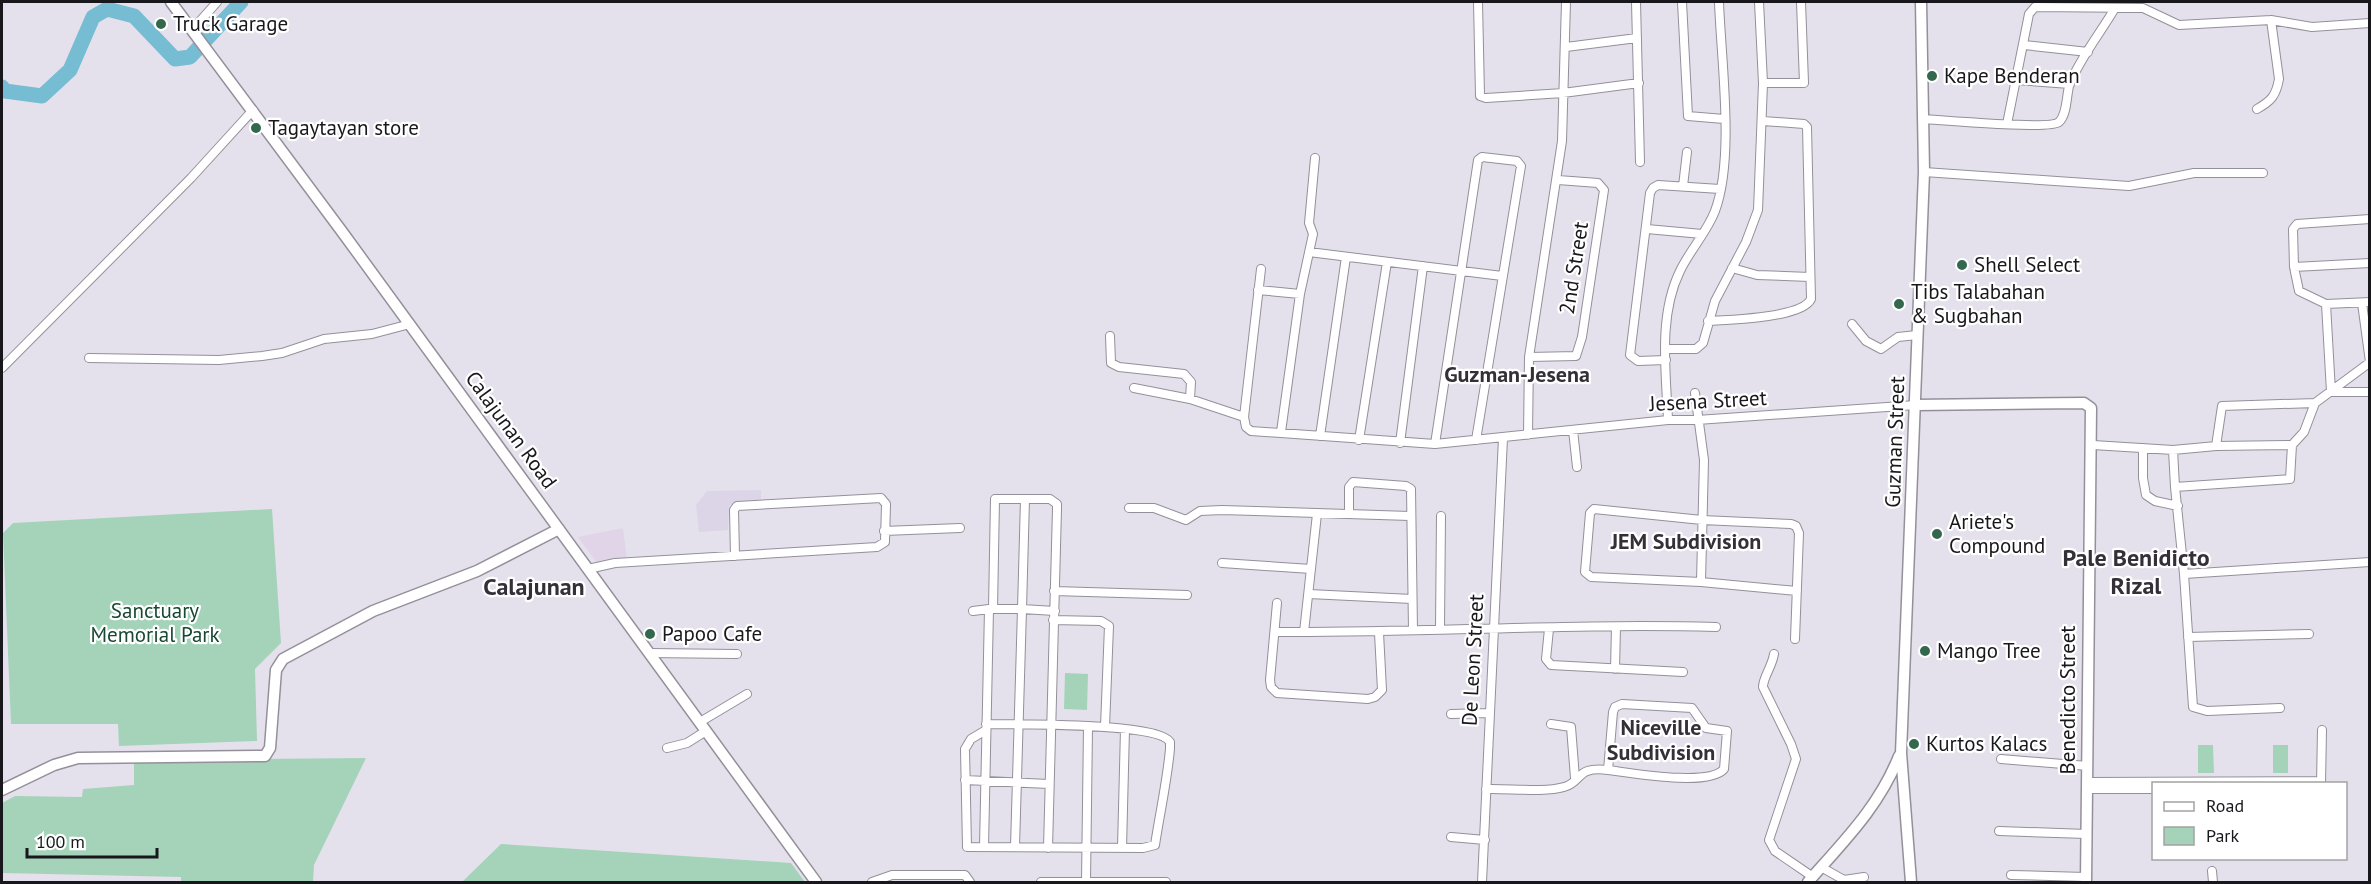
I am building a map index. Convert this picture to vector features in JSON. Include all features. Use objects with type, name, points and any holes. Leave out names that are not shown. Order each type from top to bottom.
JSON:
[{"type":"main road","name":"Calajunan Road","points":[[171,2],[201,39],[410,324],[816,882]]},
{"type":"main road","name":"Guzman Street","points":[[1911,882],[1900,753],[1916,405],[1923,172],[1921,2]]},
{"type":"main road","name":"Benedicto Street","points":[[1916,405],[2089,404],[2093,445],[2088,608],[2086,880]]},
{"type":"main road","points":[[2,790],[54,765],[78,758],[265,756],[270,748],[276,670],[283,659],[373,611],[486,567],[559,529]]},
{"type":"main road","points":[[1810,880],[1875,804],[1888,785],[1900,753]]},
{"type":"street","points":[[193,29],[217,2]]},
{"type":"street","points":[[1478,2],[1480,96],[1486,98],[1563,93],[1639,83]]},
{"type":"street","points":[[1528,435],[1529,357],[1558,180],[1566,46],[1566,2]]},
{"type":"street","points":[[1636,2],[1640,162]]},
{"type":"street","points":[[1682,2],[1688,116],[1724,119]]},
{"type":"street","points":[[1668,420],[1665,349],[1668,305],[1680,271],[1715,212],[1726,154],[1719,2]]},
{"type":"street","points":[[1665,349],[1701,346],[1715,301],[1758,210],[1763,121],[1759,2]]},
{"type":"street","points":[[1763,83],[1801,85],[1805,81],[1801,2]]},
{"type":"street","points":[[2007,124],[2029,14],[2035,7],[2072,4],[2115,8],[2144,5],[2179,25],[2271,20],[2312,27],[2370,23]]},
{"type":"street","points":[[1923,119],[2051,125],[2062,118],[2070,84],[2115,8]]},
{"type":"street","points":[[2257,109],[2271,101],[2279,79],[2271,20]]},
{"type":"street","points":[[1566,46],[1637,38]]},
{"type":"street","points":[[2024,45],[2088,51]]},
{"type":"street","points":[[2017,80],[2070,84]]},
{"type":"street","points":[[2,368],[191,178],[253,110]]},
{"type":"street","points":[[1708,321],[1750,319],[1805,306],[1811,299],[1807,127],[1804,124],[1763,121]]},
{"type":"street","points":[[1683,186],[1687,152]]},
{"type":"street","points":[[1435,444],[1478,160],[1482,156],[1516,161],[1521,166],[1476,440]]},
{"type":"street","points":[[1281,432],[1300,294],[1313,234],[1309,223],[1315,158]]},
{"type":"street","points":[[1923,172],[2129,186],[2194,173],[2263,173]]},
{"type":"street","name":"2nd Street","points":[[1529,357],[1576,356],[1582,337],[1604,190],[1598,183],[1558,180]]},
{"type":"street","points":[[1666,360],[1638,362],[1630,356],[1653,188],[1683,186],[1720,189]]},
{"type":"street","points":[[2217,446],[2222,406],[2315,403],[2369,363],[2366,302],[2326,304],[2299,291],[2294,267],[2294,226],[2370,219]]},
{"type":"street","points":[[1647,229],[1702,234]]},
{"type":"street","points":[[1309,252],[1502,276]]},
{"type":"street","points":[[1320,436],[1346,257]]},
{"type":"street","points":[[1359,440],[1387,262]]},
{"type":"street","points":[[2294,267],[2370,263]]},
{"type":"street","points":[[1400,442],[1423,266]]},
{"type":"street","points":[[1732,268],[1757,275],[1810,277]]},
{"type":"street","points":[[1134,388],[1190,399],[1244,417],[1261,269]]},
{"type":"street","points":[[1258,290],[1300,294]]},
{"type":"street","points":[[2326,304],[2331,392]]},
{"type":"street","points":[[89,358],[219,360],[262,356],[282,353],[324,339],[372,334],[410,324]]},
{"type":"street","points":[[1851,324],[1866,341],[1881,349],[1898,337],[1917,336]]},
{"type":"street","points":[[1110,336],[1112,363],[1119,367],[1184,374],[1191,382],[1190,399]]},
{"type":"street","points":[[2331,392],[2370,392]]},
{"type":"street","points":[[1695,393],[1704,460],[1701,582]]},
{"type":"street","points":[[2175,487],[2285,481],[2292,474],[2292,445],[2304,432],[2315,403]]},
{"type":"street","name":"Jesena Street","points":[[1244,417],[1245,427],[1251,431],[1435,444],[1668,420],[1916,405]]},
{"type":"street","points":[[1573,430],[1577,467]]},
{"type":"street","name":"De Leon Street","points":[[1482,882],[1492,627],[1503,438]]},
{"type":"street","points":[[2093,445],[2173,450],[2217,446],[2292,445]]},
{"type":"street","points":[[2144,448],[2143,478],[2146,495],[2155,501],[2178,506]]},
{"type":"street","points":[[2173,450],[2193,708],[2207,711],[2280,708]]},
{"type":"street","points":[[1348,513],[1349,487],[1353,482],[1409,488],[1412,492],[1410,516],[1413,630]]},
{"type":"street","points":[[588,569],[615,563],[735,556],[877,547],[885,542],[886,504],[880,498],[736,506],[734,510],[735,556]]},
{"type":"street","points":[[984,847],[994,499],[1050,499],[1057,504],[1048,848]]},
{"type":"street","points":[[1015,847],[1024,499]]},
{"type":"street","points":[[1129,508],[1154,508],[1186,520],[1203,510],[1410,516]]},
{"type":"street","points":[[1795,639],[1797,591],[1796,526],[1591,510],[1585,572],[1591,577],[1701,582],[1797,591]]},
{"type":"street","points":[[1304,632],[1317,514]]},
{"type":"street","points":[[1440,628],[1441,516]]},
{"type":"street","points":[[884,531],[960,528]]},
{"type":"street","points":[[2184,574],[2370,562]]},
{"type":"street","points":[[1222,563],[1311,569]]},
{"type":"street","points":[[1054,591],[1188,595]]},
{"type":"street","points":[[1309,594],[1412,599]]},
{"type":"street","points":[[1277,603],[1270,680],[1271,687],[1277,693],[1368,699],[1375,697],[1382,690],[1379,633]]},
{"type":"street","points":[[973,611],[1022,609],[1101,621],[1109,626],[1105,727]]},
{"type":"street","points":[[1276,632],[1379,633],[1492,627],[1549,629],[1716,627]]},
{"type":"street","points":[[1615,669],[1616,627]]},
{"type":"street","points":[[1549,629],[1546,659],[1551,666],[1683,672]]},
{"type":"street","points":[[2188,636],[2309,634]]},
{"type":"street","points":[[649,652],[737,654]]},
{"type":"street","points":[[1774,654],[1772,668],[1763,680],[1763,687],[1796,759],[1769,840],[1775,851],[1810,880]]},
{"type":"street","points":[[667,748],[681,746],[747,694]]},
{"type":"street","points":[[1486,789],[1562,788],[1583,771],[1608,770],[1634,775],[1713,777],[1724,769],[1727,731],[1706,728],[1692,708],[1622,704],[1615,707],[1613,712],[1608,770]]},
{"type":"street","points":[[1451,714],[1489,713]]},
{"type":"street","points":[[1551,724],[1571,727],[1575,778]]},
{"type":"street","points":[[1018,725],[1105,727],[1162,734],[1170,742],[1170,749],[1167,790],[1160,803],[1155,845],[1149,848],[967,847],[965,843],[966,745],[986,727],[1018,725]]},
{"type":"street","points":[[1086,882],[1088,727]]},
{"type":"street","points":[[1122,848],[1125,729]]},
{"type":"street","points":[[2243,782],[2321,782],[2322,730]]},
{"type":"street","points":[[2001,759],[2088,766]]},
{"type":"street","points":[[965,780],[1049,784]]},
{"type":"street","points":[[2088,786],[2152,784]]},
{"type":"street","points":[[2088,786],[2152,789]]},
{"type":"street","points":[[1999,831],[2087,834]]},
{"type":"street","points":[[1451,837],[1485,840]]},
{"type":"street","points":[[1821,867],[1844,880],[1864,877]]},
{"type":"street","points":[[2211,871],[2212,882]]},
{"type":"street","points":[[872,882],[892,875],[965,875],[970,882]]},
{"type":"street","points":[[2011,875],[2086,880]]},
{"type":"street","points":[[1041,882],[1166,882]]},
{"type":"shaded area","points":[[761,490],[761,502],[729,505],[728,530],[699,532],[696,505],[707,491]]},
{"type":"shaded area","points":[[623,528],[627,559],[597,563],[578,537]]},
{"type":"green space","name":"Sanctuary Memorial Park","points":[[272,509],[281,643],[255,669],[257,741],[119,746],[118,724],[11,724],[3,533],[13,523]]},
{"type":"green space","points":[[1065,673],[1088,674],[1087,710],[1064,709]]},
{"type":"green space","points":[[2198,745],[2213,745],[2214,773],[2198,773]]},
{"type":"green space","points":[[2273,745],[2288,745],[2288,773],[2273,773]]},
{"type":"green space","points":[[366,758],[314,865],[313,882],[181,882],[181,877],[2,873],[2,803],[15,796],[82,797],[83,789],[134,785],[134,760]]},
{"type":"green space","points":[[501,844],[791,863],[805,882],[462,882]]},
{"type":"waterway","points":[[2,87],[5,91],[42,96],[70,70],[93,17],[107,9],[134,16],[175,59],[190,57],[241,2]]},
{"type":"place","name":"Truck Garage","points":[[161,24]]},
{"type":"place","name":"Kape Benderan","points":[[1932,76]]},
{"type":"place","name":"Tagaytayan store","points":[[256,128]]},
{"type":"place","name":"Shell Select","points":[[1962,265]]},
{"type":"place","name":"Tibs Talabahan & Sugbahan","points":[[1899,304]]},
{"type":"place","name":"Ariete's Compound","points":[[1937,534]]},
{"type":"place","name":"Papoo Cafe","points":[[650,634]]},
{"type":"place","name":"Mango Tree","points":[[1925,651]]},
{"type":"place","name":"Kurtos Kalacs","points":[[1914,744]]},
{"type":"district","name":"Guzman-Jesena","points":[[1517,374]]},
{"type":"district","name":"JEM Subdivision","points":[[1686,541]]},
{"type":"district","name":"Pale Benidicto Rizal","points":[[2136,572]]},
{"type":"district","name":"Calajunan","points":[[534,587]]},
{"type":"district","name":"Niceville Subdivision","points":[[1661,740]]}]
